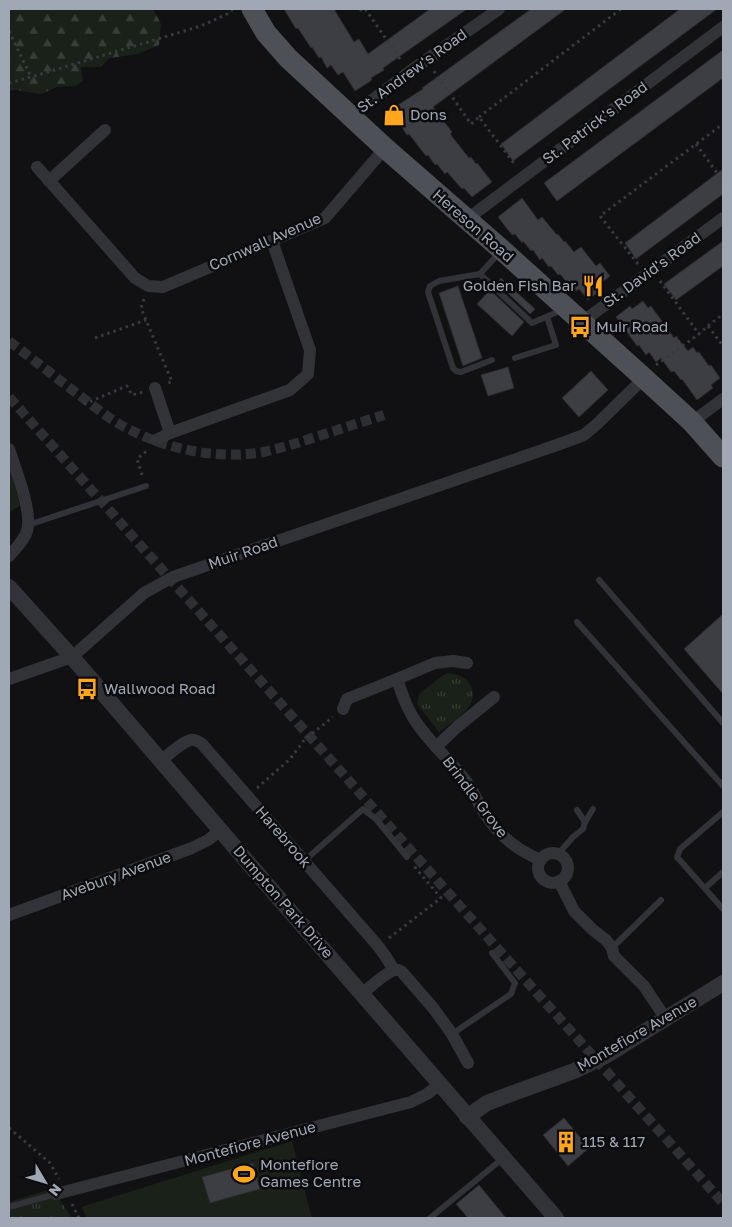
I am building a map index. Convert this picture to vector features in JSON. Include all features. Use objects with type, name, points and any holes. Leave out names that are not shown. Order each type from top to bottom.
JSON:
[{"type":"main road","name":"Hereson Road","points":[[252,9],[266,33],[288,58],[350,117],[502,250],[556,312],[582,322],[692,422],[723,457]]},
{"type":"street","name":"St. Andrew's Road","points":[[350,117],[409,72],[499,9]]},
{"type":"street","name":"St. Patrick's Road","points":[[466,220],[723,27]]},
{"type":"street","points":[[49,181],[104,130]]},
{"type":"street","name":"Cornwall Avenue","points":[[148,286],[163,286],[324,218],[385,148]]},
{"type":"street","points":[[37,167],[135,278],[148,286]]},
{"type":"street","name":"St. David's Road","points":[[582,322],[723,218]]},
{"type":"street","points":[[156,440],[170,433],[290,390],[308,374],[310,350],[272,241]]},
{"type":"street","name":"Muir Road","points":[[72,657],[144,593],[173,577],[584,435],[644,378]]},
{"type":"street","points":[[154,388],[170,433]]},
{"type":"street","points":[[692,422],[723,399]]},
{"type":"street","points":[[9,449],[26,501],[28,524],[27,532],[9,556]]},
{"type":"street","name":"Dumpton Park Drive","points":[[9,588],[72,657],[556,1218]]},
{"type":"street","points":[[9,680],[72,657]]},
{"type":"street","points":[[343,709],[347,699],[435,663],[453,660],[467,663]]},
{"type":"street","name":"Brindle Grove","points":[[397,679],[415,721],[467,782],[496,829],[508,841],[525,853],[541,860]]},
{"type":"street","name":"Brindle Grove","points":[[436,747],[494,697]]},
{"type":"street","name":"Harebrook","points":[[161,761],[191,739],[197,740],[202,744],[378,946],[394,970],[402,972],[434,1009],[452,1034],[468,1063]]},
{"type":"street","name":"Avebury Avenue","points":[[9,915],[192,848],[208,840],[220,830]]},
{"type":"street","points":[[548,854],[558,854],[566,860],[568,865],[566,874],[559,881],[550,882],[542,877],[539,869],[541,860],[548,854]]},
{"type":"street","points":[[559,881],[574,911],[606,940],[612,948],[614,956],[644,986],[666,1019]]},
{"type":"street","points":[[362,994],[394,970]]},
{"type":"street","name":"Montefiore Avenue","points":[[467,1116],[487,1103],[556,1078],[607,1055],[723,983]]},
{"type":"street","name":"Montefiore Avenue","points":[[61,1193],[411,1102],[427,1094],[440,1084]]},
{"type":"lane","points":[[492,360],[461,372],[453,368],[428,292],[430,286],[439,281],[480,274],[502,250]]},
{"type":"lane","points":[[480,274],[532,323],[556,312],[556,345],[515,358]]},
{"type":"lane","points":[[28,524],[146,486]]},
{"type":"lane","points":[[599,580],[723,723]]},
{"type":"lane","points":[[577,622],[723,786]]},
{"type":"lane","points":[[304,861],[363,809],[376,819],[407,857]]},
{"type":"lane","points":[[558,854],[572,837],[584,829],[585,822],[593,809]]},
{"type":"lane","points":[[577,810],[585,822]]},
{"type":"lane","points":[[723,812],[680,849],[677,857],[723,908]]},
{"type":"lane","points":[[705,888],[723,872]]},
{"type":"lane","points":[[612,948],[661,900]]},
{"type":"lane","points":[[452,1034],[511,994],[515,983],[492,953]]},
{"type":"lane","points":[[430,1218],[503,1158]]},
{"type":"lane","points":[[9,1207],[61,1193]]},
{"type":"path","points":[[9,83],[202,26],[228,14],[233,9]]},
{"type":"path","points":[[360,9],[362,12],[367,9],[409,72]]},
{"type":"path","points":[[426,60],[470,124],[621,9]]},
{"type":"path","points":[[9,31],[31,78]]},
{"type":"path","points":[[479,118],[524,176]]},
{"type":"path","points":[[699,334],[649,272],[600,216],[723,124]]},
{"type":"path","points":[[696,144],[723,181]]},
{"type":"path","points":[[84,404],[127,386],[132,395],[172,382],[141,308],[148,286]]},
{"type":"path","points":[[644,378],[653,367],[723,314]]},
{"type":"path","points":[[95,338],[146,320]]},
{"type":"path","points":[[708,326],[723,346]]},
{"type":"path","points":[[146,486],[137,459],[156,440]]},
{"type":"path","points":[[248,796],[290,759],[305,739],[343,709]]},
{"type":"path","points":[[378,946],[441,898],[407,857]]},
{"type":"path","points":[[9,1128],[50,1163],[61,1193]]},
{"type":"green space","points":[[9,9],[153,9],[161,24],[159,45],[138,54],[110,58],[100,67],[81,67],[83,81],[75,86],[57,87],[41,94],[16,90],[9,91]]},
{"type":"green space","points":[[9,464],[20,506],[9,512]]},
{"type":"green space","points":[[448,673],[460,676],[469,683],[473,691],[473,698],[465,712],[439,732],[417,704],[419,694]]},
{"type":"green space","name":"Montefiore Games Centre","points":[[292,1141],[312,1218],[87,1218],[81,1207]]},
{"type":"green space","points":[[54,1188],[72,1218],[9,1218],[9,1202]]},
{"type":"building","points":[[284,9],[334,9],[354,42],[359,39],[368,54],[430,9],[467,9],[383,68],[384,70],[371,78],[372,80],[355,91],[343,72],[338,75],[331,65],[327,68],[321,57],[319,58],[311,48],[298,28],[296,29]]},
{"type":"building","points":[[531,9],[566,9],[433,107],[452,132],[450,134],[469,158],[471,157],[477,163],[492,182],[472,197],[447,172],[445,174],[437,164],[435,165],[428,155],[426,156],[409,134],[407,135],[400,124],[396,126],[387,112],[423,89]]},
{"type":"building","points":[[680,9],[717,9],[513,161],[501,144]]},
{"type":"building","points":[[723,50],[723,78],[557,201],[544,183]]},
{"type":"building","points":[[723,169],[723,194],[636,259],[625,243]]},
{"type":"building","points":[[522,198],[538,220],[542,217],[574,252],[581,247],[596,266],[600,263],[610,276],[600,284],[603,288],[588,300],[579,289],[576,291],[551,266],[549,267],[542,258],[540,260],[533,250],[531,251],[523,241],[522,243],[515,234],[512,235],[498,217]]},
{"type":"building","points":[[723,241],[723,266],[676,300],[664,284]]},
{"type":"building","points":[[501,278],[535,309],[530,314],[497,283]]},
{"type":"building","points":[[458,286],[482,358],[463,366],[439,293]]},
{"type":"building","points":[[490,290],[524,322],[512,336],[477,304]]},
{"type":"building","points":[[643,301],[648,308],[651,306],[674,338],[676,336],[688,351],[693,347],[697,353],[699,352],[720,378],[711,385],[713,388],[697,400],[682,379],[674,371],[671,372],[661,358],[656,362],[649,352],[646,355],[639,345],[637,346],[616,317],[630,306],[632,309]]},
{"type":"building","points":[[508,367],[514,388],[488,396],[481,375]]},
{"type":"building","points":[[591,371],[608,390],[579,417],[562,398]]},
{"type":"building","points":[[723,614],[723,694],[684,649]]},
{"type":"building","name":"115 & 117","points":[[564,1118],[589,1148],[568,1166],[543,1135]]},
{"type":"building","points":[[253,1163],[260,1189],[210,1203],[202,1177]]},
{"type":"building","points":[[479,1185],[506,1218],[468,1218],[456,1204]]},
{"type":"tunnel","points":[[9,341],[115,421],[155,440],[190,450],[227,455],[264,452],[384,415]]},
{"type":"tunnel","points":[[9,397],[723,1203]]},
{"type":"place","name":"Dons","points":[[394,115]]},
{"type":"place","name":"Golden Fish Bar","points":[[593,286]]},
{"type":"place","name":"Muir Road","points":[[580,327]]},
{"type":"place","name":"Wallwood Road","points":[[87,689]]},
{"type":"place","name":"115 & 117","points":[[566,1142]]},
{"type":"place","name":"Montefiore Games Centre","points":[[244,1174]]}]
